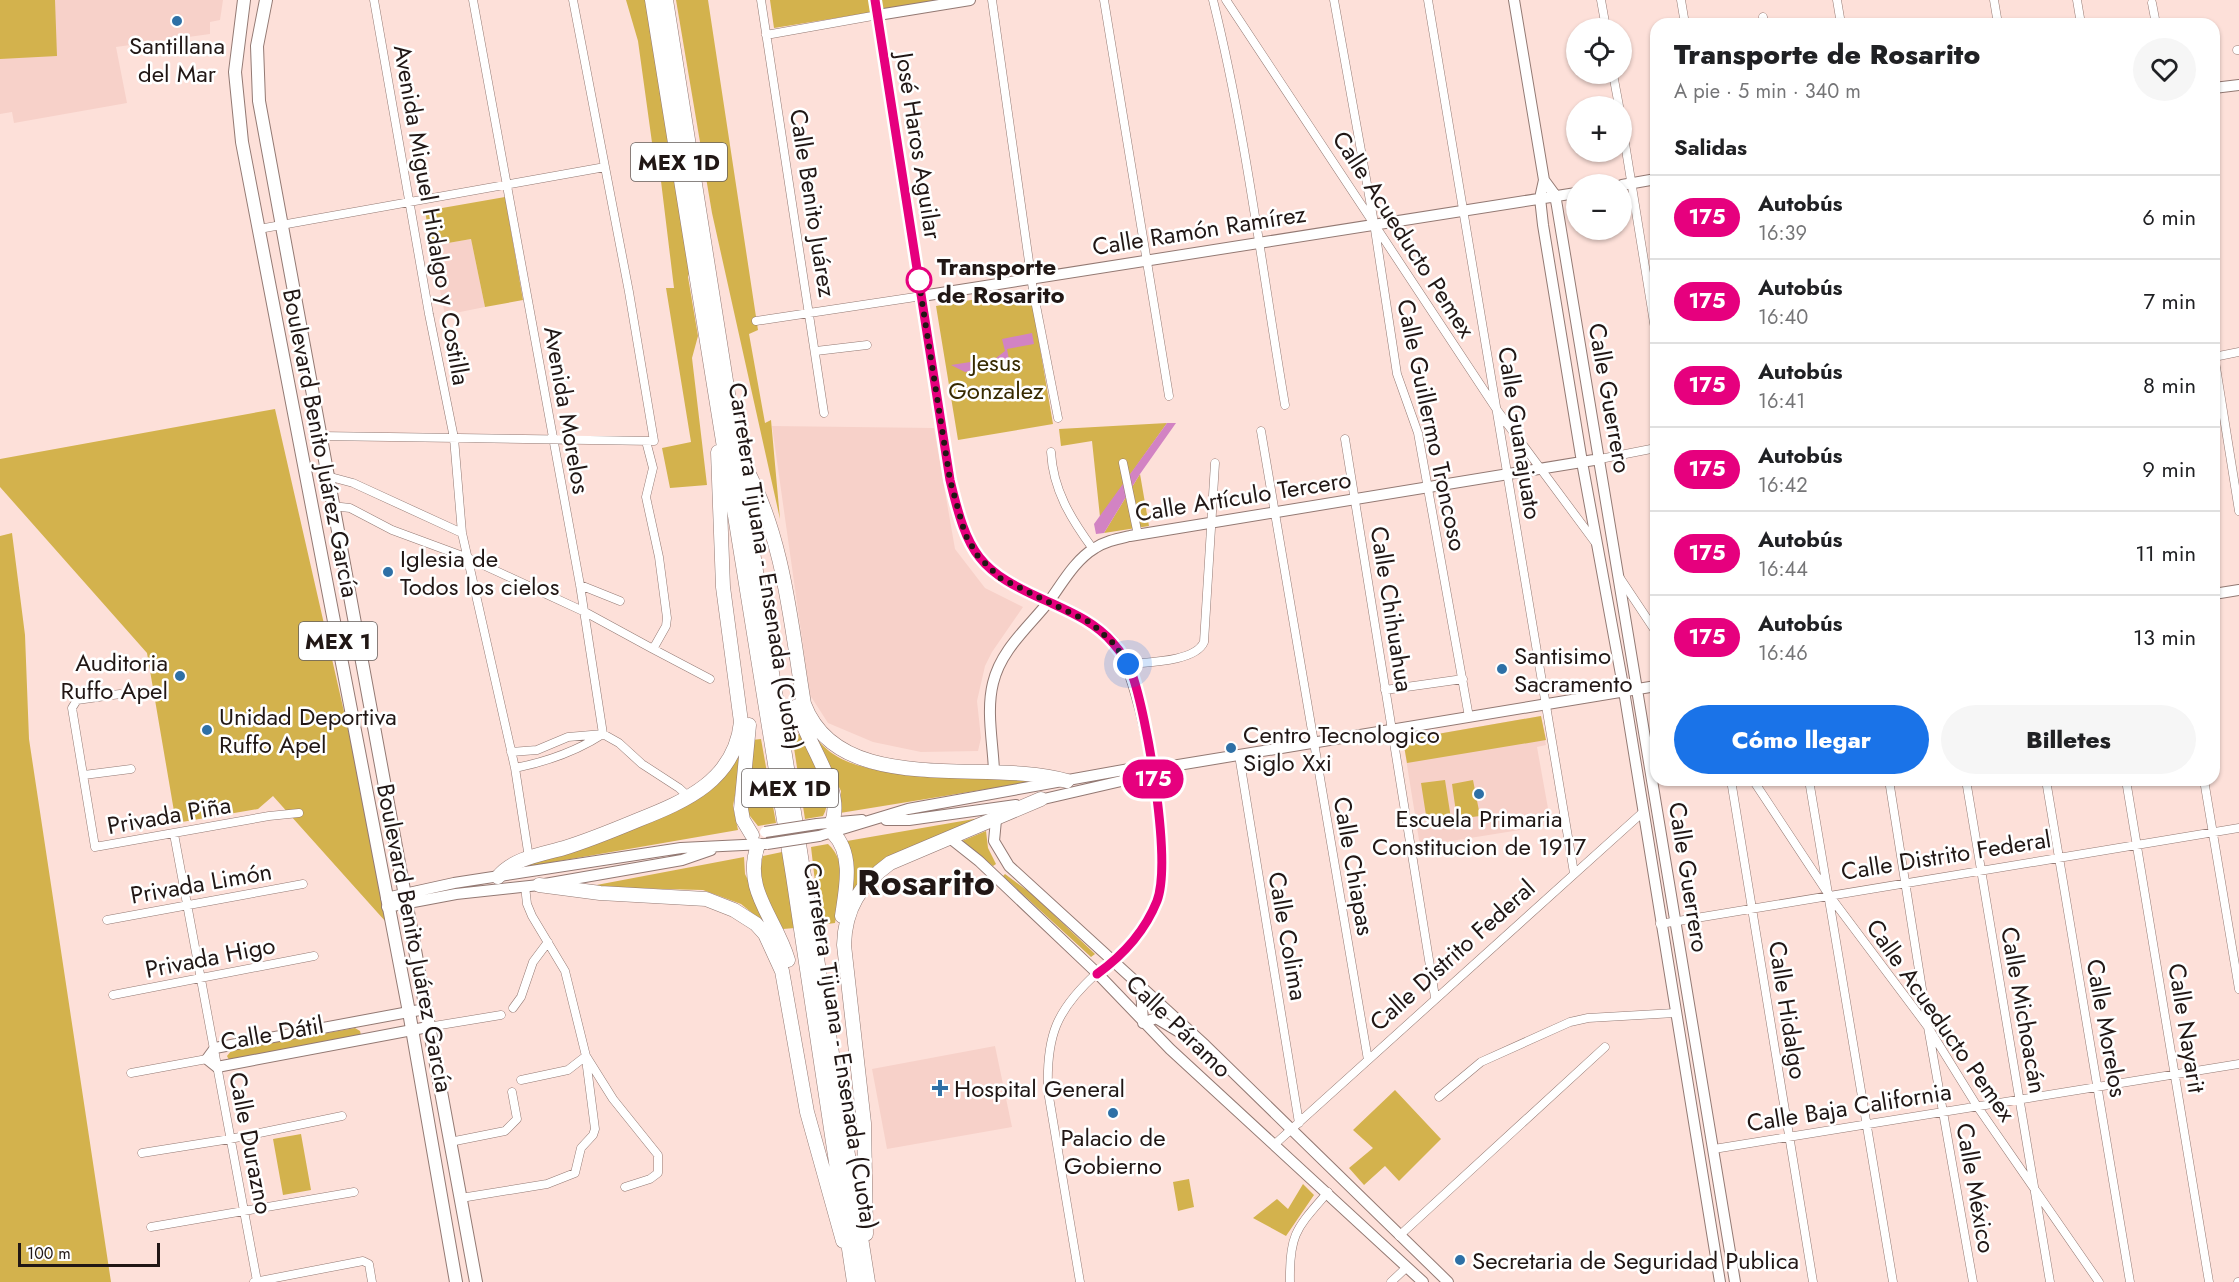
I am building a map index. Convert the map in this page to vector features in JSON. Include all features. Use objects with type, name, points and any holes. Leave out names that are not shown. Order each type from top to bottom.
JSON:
[{"type":"highway","name":"Carretera Tijuana - Ensenada (Cuota)","points":[[652,0],[720,429],[857,1258],[868,1282]]},
{"type":"highway","name":"Carretera Tijuana - Ensenada (Cuota)","points":[[666,0],[738,455],[857,1258],[854,1282]]},
{"type":"highway","points":[[498,877],[506,869],[529,858],[586,841],[690,798],[719,775],[731,756],[740,731],[740,706],[726,616],[717,462],[720,429]]},
{"type":"highway","points":[[738,455],[765,512],[781,579],[804,704],[810,719],[824,738],[845,752],[882,765],[1031,772],[1067,781]]},
{"type":"highway","points":[[765,512],[768,545],[800,718],[834,794],[836,806],[828,830],[844,846],[846,859],[839,954],[857,1095],[864,1123]]},
{"type":"highway","points":[[721,546],[730,582],[747,703],[748,734],[741,809],[743,820],[761,839],[752,868],[753,879],[787,959],[818,1154]]},
{"type":"highway","points":[[857,1258],[866,1214],[864,1123],[843,945],[849,912],[861,888],[879,871],[912,852],[996,820],[1041,799]]},
{"type":"highway","points":[[532,885],[600,893],[706,899],[734,910],[756,924],[773,947],[782,971],[807,1112],[837,1224],[857,1258]]},
{"type":"main road","name":"Boulevard Benito Juárez García","points":[[244,0],[236,54],[236,94],[259,229],[409,1012],[456,1282]]},
{"type":"main road","name":"Boulevard Benito Juárez García","points":[[266,0],[257,46],[259,101],[476,1282]]},
{"type":"main road","name":"José Haros Aguilar","points":[[875,0],[950,480],[965,534],[977,555],[1000,578],[1098,627],[1128,664],[1137,690],[1161,832],[1162,880],[1157,900],[1146,922],[1114,962],[1097,974]]},
{"type":"main road","points":[[878,15],[970,0]]},
{"type":"main road","points":[[1514,0],[1544,180],[1540,198]]},
{"type":"main road","points":[[2220,88],[2239,86]]},
{"type":"main road","points":[[1544,180],[1555,195]]},
{"type":"main road","points":[[1632,183],[1650,180]]},
{"type":"main road","name":"Calle Ramón Ramírez","points":[[922,296],[1566,194]]},
{"type":"main road","name":"Calle Guerrero","points":[[1555,195],[1650,771]]},
{"type":"main road","name":"Calle Guerrero","points":[[1540,198],[1582,462],[1624,691],[1660,924],[1720,1282]]},
{"type":"main road","name":"Calle Artículo Tercero","points":[[994,771],[990,704],[993,683],[1008,651],[1078,563],[1093,549],[1111,540],[1138,535],[1600,459]]},
{"type":"main road","points":[[323,566],[339,575],[348,595]]},
{"type":"main road","points":[[2220,593],[2239,590]]},
{"type":"main road","points":[[387,902],[498,877],[681,848],[721,846],[828,830],[908,809],[1067,781],[1151,770],[1650,687]]},
{"type":"main road","points":[[876,819],[920,819],[1041,799],[1151,770]]},
{"type":"main road","name":"Calle Guerrero","points":[[1652,786],[1735,1282]]},
{"type":"main road","name":"Calle Páramo","points":[[996,820],[994,841],[1009,866],[1295,1126]]},
{"type":"main road","points":[[761,839],[817,824],[828,830]]},
{"type":"main road","name":"Calle Páramo","points":[[950,838],[979,861],[1097,974],[1143,1023],[1275,1144]]},
{"type":"main road","points":[[405,898],[532,885],[682,860],[721,846]]},
{"type":"main road","points":[[1141,987],[1143,1023],[1156,1018],[1188,1039],[1205,1045]]},
{"type":"main road","name":"Calle Dátil","points":[[425,1009],[215,1048],[207,1059],[217,1067],[428,1027]]},
{"type":"main road","points":[[361,1020],[364,1038]]},
{"type":"main road","points":[[1295,1126],[1399,1236],[1448,1282]]},
{"type":"main road","points":[[1275,1144],[1424,1282]]},
{"type":"street","name":"Avenida Miguel Hidalgo y Costilla","points":[[374,0],[453,438],[462,533],[512,752],[529,858]]},
{"type":"street","name":"Avenida Morelos","points":[[473,0],[585,612],[603,734]]},
{"type":"street","points":[[573,0],[605,167],[650,441],[653,468],[646,497],[659,558],[667,618],[666,626],[653,649]]},
{"type":"street","name":"Calle Benito Juárez","points":[[761,0],[824,413]]},
{"type":"street","points":[[992,0],[1031,279],[1058,418]]},
{"type":"street","points":[[1104,0],[1169,396]]},
{"type":"street","points":[[1213,0],[1227,56],[1285,405]]},
{"type":"street","name":"Calle Acueducto Pemex","points":[[1226,0],[1497,410],[1596,544]]},
{"type":"street","name":"Calle Guillermo Troncoso","points":[[1334,0],[1374,223],[1397,374],[1414,421],[1428,486],[1469,717]]},
{"type":"street","name":"Calle Guanajuato","points":[[1428,0],[1465,210],[1506,474],[1574,873]]},
{"type":"street","points":[[1602,0],[1605,18]]},
{"type":"street","points":[[1681,0],[1684,18]]},
{"type":"street","points":[[1837,0],[1840,18]]},
{"type":"street","points":[[1994,0],[1997,18]]},
{"type":"street","points":[[2077,0],[2080,18]]},
{"type":"street","points":[[2152,3],[2155,18]]},
{"type":"street","points":[[766,35],[878,15]]},
{"type":"street","points":[[259,229],[605,167]]},
{"type":"street","points":[[1632,214],[1650,305]]},
{"type":"street","name":"Calle Ramón Ramírez","points":[[756,321],[922,296]]},
{"type":"street","points":[[816,351],[867,345]]},
{"type":"street","points":[[2220,355],[2239,352]]},
{"type":"street","points":[[2220,393],[2239,511]]},
{"type":"street","name":"Calle Chiapas","points":[[1261,431],[1277,513],[1312,743],[1368,1060]]},
{"type":"street","points":[[320,436],[650,441]]},
{"type":"street","name":"Calle Chihuahua","points":[[1345,439],[1385,690],[1416,865],[1435,998]]},
{"type":"street","name":"Calle Artículo Tercero","points":[[1600,459],[1650,449]]},
{"type":"street","points":[[1051,452],[1060,498],[1073,522],[1093,549]]},
{"type":"street","points":[[1123,463],[1138,535]]},
{"type":"street","points":[[1128,664],[1188,656],[1202,646],[1213,523],[1215,463]]},
{"type":"street","points":[[327,476],[353,483],[462,533]]},
{"type":"street","points":[[332,506],[350,508],[392,530],[468,558],[585,612],[710,679]]},
{"type":"street","points":[[1620,578],[1650,623]]},
{"type":"street","points":[[580,585],[620,601]]},
{"type":"street","points":[[1385,690],[1462,679]]},
{"type":"street","name":"Privada Piña","points":[[120,694],[77,700],[73,705],[95,846],[268,816],[299,813]]},
{"type":"street","points":[[512,752],[537,750],[577,735],[603,734],[619,743],[642,764],[679,788],[690,798]]},
{"type":"street","points":[[515,768],[532,765],[588,744],[603,734]]},
{"type":"street","name":"Calle Colima","points":[[1239,755],[1295,1126]]},
{"type":"street","points":[[84,775],[131,769]]},
{"type":"street","name":"Calle Hidalgo","points":[[1732,786],[1813,1282]]},
{"type":"street","name":"Calle Acueducto Pemex","points":[[1757,786],[1829,895],[1928,1027],[1977,1106],[2099,1282]]},
{"type":"street","points":[[1810,786],[1893,1282]]},
{"type":"street","name":"Calle México","points":[[1890,786],[1928,1027],[1973,1282]]},
{"type":"street","name":"Calle Michoacán","points":[[1967,786],[2050,1282]]},
{"type":"street","name":"Calle Morelos","points":[[2047,786],[2130,1282]]},
{"type":"street","name":"Calle Nayarit","points":[[2127,786],[2209,1282]]},
{"type":"street","points":[[2205,786],[2239,989]]},
{"type":"street","name":"Calle Distrito Federal","points":[[1275,1144],[1642,813]]},
{"type":"street","name":"Calle Distrito Federal","points":[[1660,924],[2239,828]]},
{"type":"street","name":"Calle Durazno","points":[[174,834],[215,1048],[256,1282]]},
{"type":"street","name":"Privada Limón","points":[[107,920],[303,884]]},
{"type":"street","points":[[461,1198],[547,1184],[575,1173],[581,1148],[593,1135],[595,1129],[586,1056],[565,971],[527,904],[532,885]]},
{"type":"street","points":[[513,1008],[521,998],[532,962],[548,942]]},
{"type":"street","name":"Privada Higo","points":[[113,995],[314,956]]},
{"type":"street","points":[[1080,1282],[1048,1091],[1048,1054],[1053,1030],[1065,1007],[1097,974]]},
{"type":"street","points":[[1439,1097],[1481,1062],[1570,1022],[1588,1018],[1675,1013]]},
{"type":"street","points":[[428,1027],[501,1015]]},
{"type":"street","points":[[1399,1236],[1605,1047]]},
{"type":"street","points":[[521,1080],[567,1070],[586,1056]]},
{"type":"street","points":[[586,1056],[613,1099],[658,1155],[658,1173],[650,1179],[625,1187]]},
{"type":"street","points":[[130,1073],[207,1059]]},
{"type":"street","name":"Calle Baja California","points":[[1714,1149],[2239,1064]]},
{"type":"street","points":[[450,1142],[505,1131],[517,1119],[512,1092]]},
{"type":"street","points":[[142,1153],[230,1139],[342,1116]]},
{"type":"street","points":[[151,1227],[354,1192]]},
{"type":"street","points":[[1290,1282],[1291,1243],[1328,1192]]},
{"type":"street","points":[[256,1282],[363,1261],[369,1264],[372,1282]]},
{"type":"street","points":[[1391,1282],[1407,1267]]},
{"type":"shaded area","points":[[0,0],[223,0],[220,20],[210,22],[210,34],[116,47],[127,103],[14,123],[12,112],[0,114]]},
{"type":"shaded area","points":[[471,239],[485,307],[445,315],[431,246]]},
{"type":"shaded area","points":[[1032,333],[1034,344],[1007,349],[1010,365],[965,372],[951,365],[996,358],[1005,351],[1002,339]]},
{"type":"shaded area","points":[[1167,423],[1176,423],[1140,474],[1104,533],[1096,534],[1094,524]]},
{"type":"shaded area","points":[[772,426],[934,428],[955,549],[985,588],[1023,607],[985,666],[977,701],[981,738],[978,751],[921,752],[873,742],[828,723],[810,695]]},
{"type":"shaded area","name":"Escuela Primaria Constitucion de 1917","points":[[1541,716],[1546,745],[1537,747],[1551,825],[1420,846],[1403,740]]},
{"type":"shaded area","name":"Hospital General","points":[[995,1046],[1012,1127],[887,1149],[872,1069]]},
{"type":"green space","points":[[0,0],[55,0],[57,56],[0,59]]},
{"type":"green space","points":[[626,0],[648,0],[691,266],[688,277],[698,336],[692,358],[707,485],[670,488],[662,448],[691,442],[666,288],[674,288],[660,173],[654,157],[638,41]]},
{"type":"green space","points":[[676,0],[708,0],[758,330],[749,334],[765,423],[771,420],[780,519],[712,213]]},
{"type":"green space","points":[[770,0],[948,0],[774,28]]},
{"type":"green space","points":[[505,197],[523,300],[485,307],[471,239],[431,246],[425,211]]},
{"type":"green space","name":"Jesus Gonzalez","points":[[1030,290],[1053,424],[958,440],[936,306]]},
{"type":"green space","points":[[275,409],[394,931],[273,796],[258,809],[176,823],[147,653],[0,487],[0,459]]},
{"type":"green space","points":[[1167,423],[1100,517],[1092,441],[1061,446],[1059,429]]},
{"type":"green space","points":[[1140,474],[1149,526],[1104,533]]},
{"type":"green space","points":[[12,533],[25,635],[29,739],[111,1282],[0,1282],[0,536]]},
{"type":"green space","points":[[1541,716],[1546,740],[1407,763],[1403,740]]},
{"type":"green space","points":[[811,732],[823,746],[838,757],[881,771],[937,777],[1043,780],[840,813],[841,791]]},
{"type":"green space","points":[[802,734],[822,774],[827,796],[827,806],[823,816],[805,819],[792,735]]},
{"type":"green space","points":[[761,739],[776,823],[758,826],[746,811],[752,740]]},
{"type":"green space","points":[[745,743],[733,806],[738,830],[519,868],[723,777],[731,768]]},
{"type":"green space","points":[[1445,780],[1452,825],[1428,828],[1421,783]]},
{"type":"green space","points":[[1473,780],[1480,816],[1457,819],[1452,784]]},
{"type":"green space","points":[[997,815],[884,859],[860,880],[847,904],[852,860],[847,841]]},
{"type":"green space","points":[[986,831],[988,848],[996,864],[993,866],[962,841]]},
{"type":"green space","points":[[828,844],[839,861],[840,892],[835,923],[820,925],[811,847]]},
{"type":"green space","points":[[782,852],[795,928],[783,929],[769,903],[761,876],[763,856]]},
{"type":"green space","points":[[744,857],[745,874],[772,929],[741,904],[703,890],[586,887]]},
{"type":"green space","points":[[1005,874],[1032,894],[1095,954],[1091,957],[1003,876]]},
{"type":"green space","points":[[355,1028],[360,1031],[361,1035],[229,1060],[227,1056],[232,1050]]},
{"type":"green space","points":[[1395,1090],[1441,1139],[1399,1181],[1385,1166],[1364,1185],[1349,1168],[1373,1148],[1353,1130]]},
{"type":"green space","points":[[301,1134],[311,1190],[283,1195],[273,1139]]},
{"type":"green space","points":[[1189,1179],[1194,1207],[1178,1211],[1173,1182]]},
{"type":"green space","points":[[1303,1184],[1314,1195],[1286,1236],[1253,1218],[1277,1199],[1288,1209]]},
{"type":"bus line","name":"175","points":[[875,0],[950,480],[965,534],[977,555],[989,570],[1000,578],[1098,627],[1128,664],[1137,690],[1161,832],[1162,880],[1157,900],[1146,922],[1114,962],[1097,974]]},
{"type":"place","name":"Santillana del Mar","points":[[177,21]]},
{"type":"place","name":"Transporte de Rosarito","points":[[919,280]]},
{"type":"place","name":"Iglesia de Todos los cielos","points":[[388,572]]},
{"type":"place","name":"Santisimo Sacramento","points":[[1502,669]]},
{"type":"place","name":"Auditoria Ruffo Apel","points":[[180,676]]},
{"type":"place","name":"Unidad Deportiva Ruffo Apel","points":[[207,730]]},
{"type":"place","name":"Centro Tecnologico Siglo Xxi","points":[[1231,748]]},
{"type":"place","name":"Escuela Primaria Constitucion de 1917","points":[[1479,794]]},
{"type":"place","name":"Hospital General","points":[[940,1088]]},
{"type":"place","name":"Palacio de Gobierno","points":[[1113,1113]]},
{"type":"place","name":"Secretaria de Seguridad Publica","points":[[1460,1260]]},
{"type":"district","name":"Rosarito","points":[[926,882]]},
{"type":"route","points":[[919,280],[918,276],[950,480],[965,534],[989,570],[1000,578],[1098,627],[1128,664]]}]
